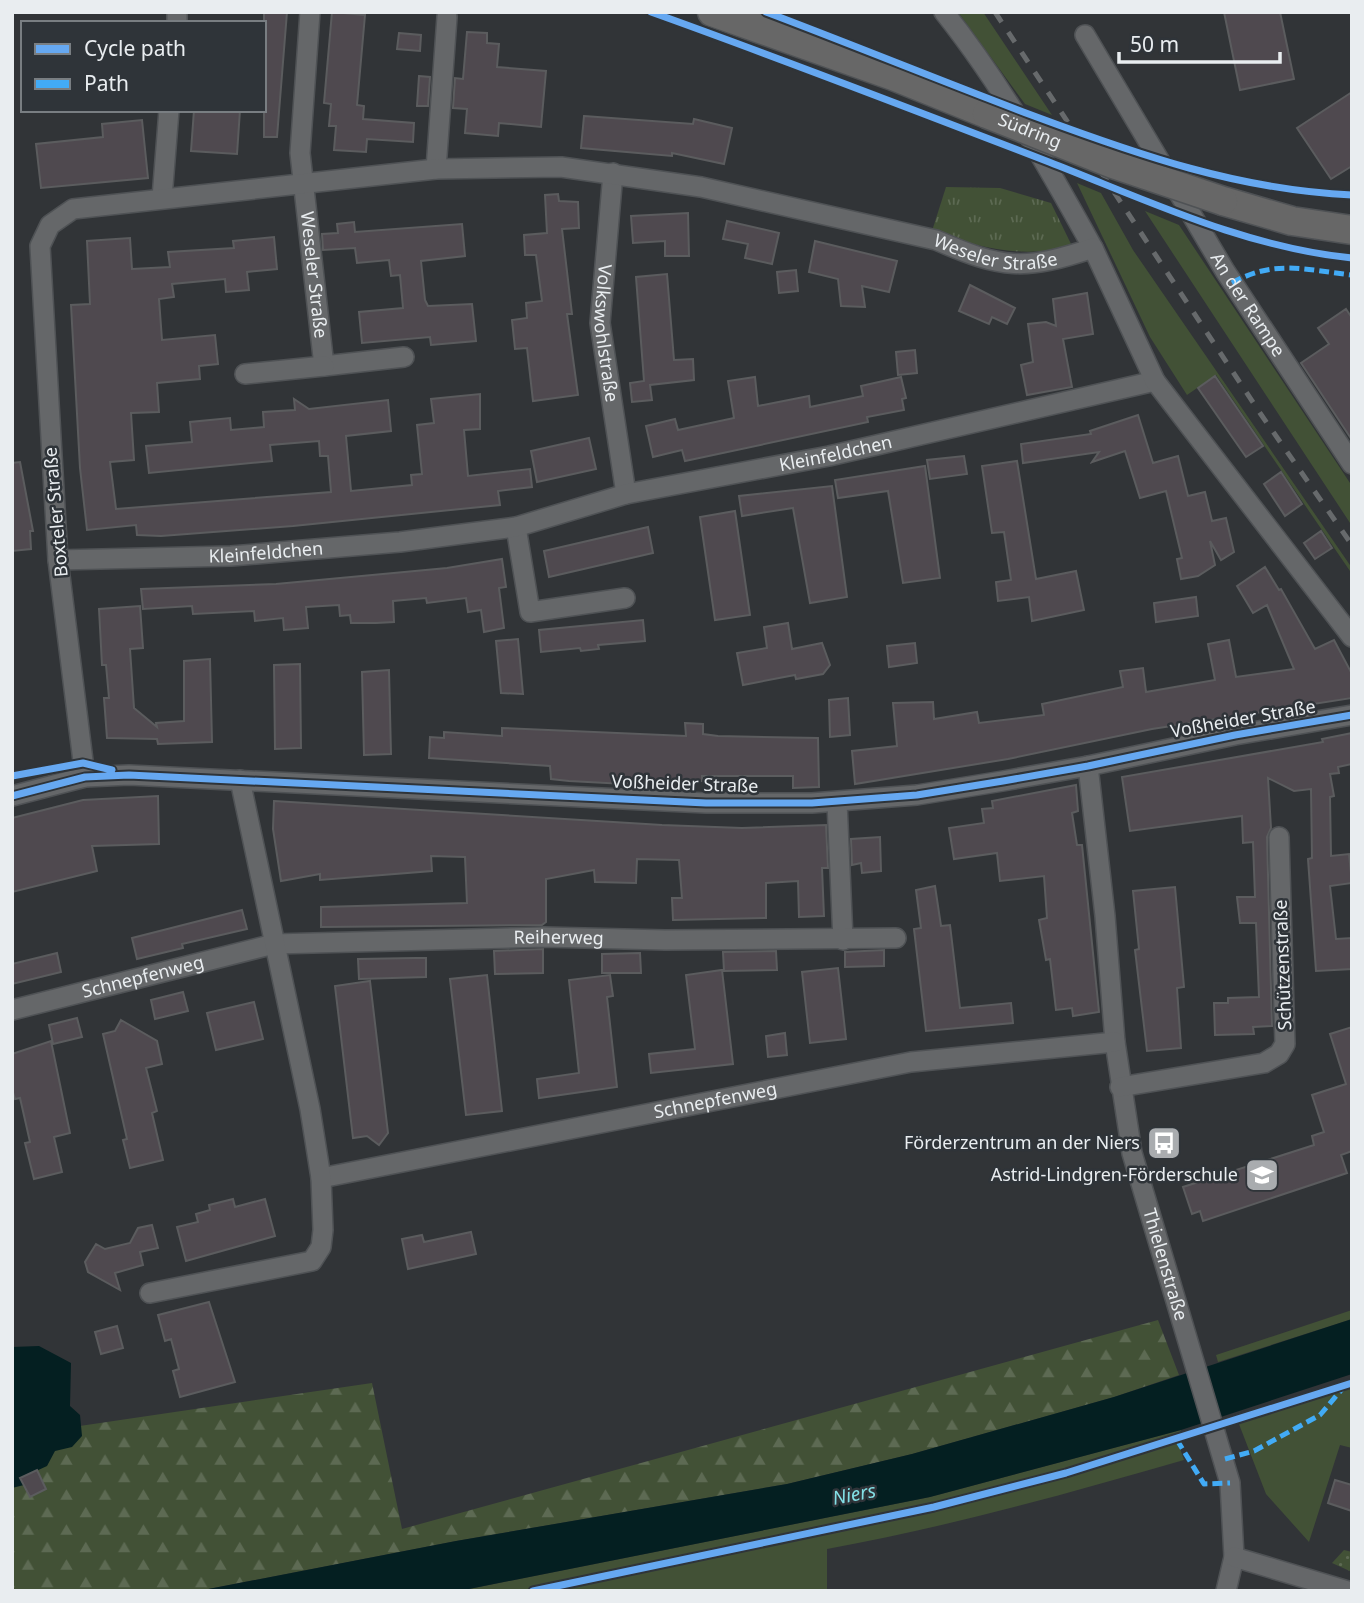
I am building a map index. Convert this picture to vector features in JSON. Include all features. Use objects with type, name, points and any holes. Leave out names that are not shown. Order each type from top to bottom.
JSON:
[{"type":"main road","name":"Südring","points":[[712,12],[893,76],[1113,164],[1292,221],[1352,230]]},
{"type":"street","name":"Weseler Straße","points":[[310,12],[300,153],[324,366]]},
{"type":"street","points":[[944,12],[970,45],[1041,158],[1093,248],[1155,381],[1352,637]]},
{"type":"street","points":[[436,169],[447,18]]},
{"type":"street","name":"An der Rampe","points":[[1085,35],[1225,271],[1352,464]]},
{"type":"street","points":[[162,198],[169,112]]},
{"type":"street","name":"Weseler Straße","points":[[40,246],[50,225],[73,209],[436,169],[561,167],[701,187],[936,240],[967,254],[1005,264],[1048,263],[1093,248]]},
{"type":"street","name":"Volkswohlstraße","points":[[614,173],[600,323],[626,495]]},
{"type":"street","name":"Boxteler Straße","points":[[40,246],[58,559],[85,777]]},
{"type":"street","points":[[244,374],[404,357]]},
{"type":"street","name":"Kleinfeldchen","points":[[58,559],[231,556],[400,542],[516,527],[626,495],[842,454],[1155,381]]},
{"type":"street","points":[[516,527],[530,612],[625,598]]},
{"type":"street","name":"Voßheider Straße","points":[[12,796],[85,777],[129,775],[706,803],[837,802],[917,794],[1088,766],[1235,735],[1352,715]]},
{"type":"street","name":"Thielenstraße","points":[[1088,766],[1120,1087],[1132,1153],[1230,1483],[1234,1556],[1226,1591]]},
{"type":"street","points":[[150,1293],[312,1261],[321,1247],[321,1178],[310,1109],[240,779]]},
{"type":"street","points":[[837,802],[843,940]]},
{"type":"street","name":"Schützenstraße","points":[[1120,1087],[1264,1063],[1279,1054],[1285,1044],[1286,1031],[1279,837]]},
{"type":"street","name":"Reiherweg","points":[[274,944],[544,937],[843,940],[895,938]]},
{"type":"street","name":"Schnepfenweg","points":[[12,1010],[274,944]]},
{"type":"street","name":"Schnepfenweg","points":[[321,1178],[911,1062],[1115,1042]]},
{"type":"street","points":[[1234,1556],[1348,1591]]},
{"type":"green space","points":[[958,12],[983,12],[1052,115],[1025,104]]},
{"type":"green space","points":[[1077,183],[1101,193],[1133,250],[1352,568],[1352,574],[1216,375],[1187,395],[1150,337]]},
{"type":"green space","points":[[946,187],[1000,188],[1051,203],[1072,246],[1036,252],[1001,250],[932,231]]},
{"type":"green space","points":[[1145,211],[1179,225],[1352,486],[1352,526]]},
{"type":"green space","points":[[1352,1310],[1352,1319],[1218,1362],[1216,1355]]},
{"type":"green space","points":[[1158,1320],[1179,1375],[1114,1397],[912,1454],[787,1484],[456,1541],[198,1591],[12,1591],[12,1436],[372,1383],[402,1529]]},
{"type":"green space","points":[[1352,1383],[1352,1448],[1340,1445],[1309,1542],[1266,1494],[1237,1419]]},
{"type":"green space","points":[[1181,1430],[1177,1440],[1184,1460],[962,1520],[827,1549],[827,1591],[459,1591],[930,1497]]},
{"type":"green space","points":[[1344,1550],[1352,1552],[1352,1572],[1332,1563]]},
{"type":"water","name":"Niers","points":[[1352,1319],[1352,1374],[1181,1430],[930,1497],[459,1591],[198,1591],[456,1541],[787,1484],[912,1454],[1114,1397]]},
{"type":"water","points":[[39,1346],[71,1363],[70,1406],[80,1415],[82,1436],[72,1447],[55,1451],[47,1466],[21,1478],[24,1485],[12,1488],[12,1347]]},
{"type":"building","points":[[264,12],[287,12],[277,137],[264,137]]},
{"type":"building","points":[[332,12],[365,15],[357,105],[364,106],[363,119],[414,123],[413,142],[367,139],[366,152],[334,150],[336,126],[329,126],[331,104],[324,103]]},
{"type":"building","points":[[1224,12],[1280,12],[1294,79],[1240,90]]},
{"type":"building","points":[[467,32],[487,33],[487,43],[499,44],[497,67],[546,71],[541,127],[499,123],[498,136],[465,133],[467,109],[453,108],[455,78],[463,79]]},
{"type":"building","points":[[399,33],[421,35],[420,51],[397,49]]},
{"type":"building","points":[[419,76],[430,77],[428,106],[417,106]]},
{"type":"building","points":[[1352,92],[1352,166],[1331,179],[1297,128]]},
{"type":"building","points":[[194,112],[240,112],[237,154],[191,151]]},
{"type":"building","points":[[584,116],[693,124],[694,119],[732,128],[724,164],[672,153],[672,156],[581,148]]},
{"type":"building","points":[[142,120],[148,178],[41,188],[36,144],[103,137],[102,124]]},
{"type":"building","points":[[558,194],[559,201],[578,202],[579,228],[562,229],[572,314],[567,314],[578,395],[533,401],[527,348],[515,349],[512,320],[527,318],[526,303],[542,301],[536,255],[525,255],[524,235],[547,233],[545,195]]},
{"type":"building","points":[[688,213],[689,256],[665,256],[665,241],[633,243],[631,216]]},
{"type":"building","points":[[727,221],[779,233],[772,264],[745,258],[748,244],[723,239]]},
{"type":"building","points":[[354,222],[355,232],[462,224],[465,256],[421,261],[425,300],[428,306],[472,304],[476,341],[431,345],[430,337],[362,343],[359,312],[403,308],[400,275],[391,276],[389,260],[357,263],[355,248],[323,250],[322,234],[338,233],[337,224]]},
{"type":"building","points":[[274,237],[277,269],[247,272],[249,290],[226,292],[225,279],[172,284],[174,297],[159,299],[162,340],[215,335],[218,364],[199,366],[200,379],[157,383],[159,412],[131,413],[134,460],[110,462],[116,509],[331,492],[328,456],[320,456],[319,441],[270,445],[272,461],[149,473],[146,446],[192,442],[190,422],[230,418],[231,430],[264,427],[263,412],[295,410],[294,399],[309,409],[388,400],[391,431],[346,436],[351,491],[412,485],[411,475],[422,474],[417,425],[434,423],[431,399],[480,394],[480,429],[464,430],[468,476],[530,469],[532,487],[498,491],[500,505],[293,526],[161,536],[137,535],[136,525],[87,530],[80,468],[71,305],[90,304],[87,241],[130,238],[132,269],[170,267],[168,252],[234,248],[233,241]]},
{"type":"building","points":[[815,241],[897,261],[889,292],[862,286],[865,307],[841,306],[838,279],[809,272]]},
{"type":"building","points":[[796,270],[798,291],[779,293],[777,272]]},
{"type":"building","points":[[667,274],[674,360],[693,359],[694,380],[650,385],[652,400],[632,402],[630,383],[644,381],[636,277]]},
{"type":"building","points":[[970,285],[1015,308],[1007,324],[992,317],[989,324],[959,311]]},
{"type":"building","points":[[1087,293],[1093,334],[1063,339],[1072,387],[1027,395],[1021,365],[1033,362],[1028,324],[1046,322],[1056,326],[1053,299]]},
{"type":"building","points":[[1346,309],[1352,318],[1352,440],[1301,363],[1329,344],[1318,328]]},
{"type":"building","points":[[915,350],[917,373],[898,375],[896,352]]},
{"type":"building","points":[[1215,376],[1263,446],[1246,457],[1198,388]]},
{"type":"building","points":[[755,377],[758,406],[809,396],[810,407],[863,396],[861,386],[901,377],[906,398],[902,399],[904,410],[867,417],[868,422],[685,461],[682,450],[653,457],[646,426],[675,419],[678,430],[734,418],[728,381]]},
{"type":"building","points":[[1138,415],[1153,463],[1178,456],[1188,496],[1205,492],[1212,521],[1226,518],[1234,552],[1221,560],[1210,541],[1215,565],[1198,576],[1181,579],[1177,559],[1182,558],[1166,491],[1140,498],[1125,451],[1092,462],[1099,452],[1023,463],[1021,444],[1091,434],[1090,431]]},
{"type":"building","points":[[589,438],[596,469],[537,482],[531,451]]},
{"type":"building","points":[[964,456],[967,474],[930,479],[927,460]]},
{"type":"building","points":[[1017,461],[1036,579],[1076,571],[1084,610],[1032,621],[1029,597],[998,601],[996,582],[1011,580],[1004,532],[992,533],[982,466]]},
{"type":"building","points":[[20,462],[33,531],[30,531],[31,549],[12,551],[12,463]]},
{"type":"building","points":[[925,466],[940,578],[903,583],[888,491],[838,498],[835,480]]},
{"type":"building","points":[[1281,472],[1302,504],[1285,516],[1264,484]]},
{"type":"building","points":[[832,486],[847,597],[810,603],[793,508],[742,516],[739,496]]},
{"type":"building","points":[[735,511],[750,615],[715,620],[700,517]]},
{"type":"building","points":[[648,527],[653,553],[549,577],[544,551]]},
{"type":"building","points":[[1321,531],[1332,548],[1315,559],[1304,543]]},
{"type":"building","points":[[502,559],[506,587],[499,588],[504,628],[484,632],[481,610],[468,612],[466,598],[427,603],[426,598],[393,601],[394,622],[351,623],[350,615],[340,616],[339,605],[306,607],[308,628],[284,630],[283,618],[255,621],[254,611],[193,614],[192,606],[143,609],[141,589],[276,584],[447,568]]},
{"type":"building","points":[[1265,567],[1279,590],[1281,589],[1315,649],[1334,640],[1352,674],[1352,698],[1152,729],[1008,759],[855,784],[852,751],[897,746],[893,703],[933,702],[934,719],[977,712],[979,723],[1044,715],[1042,704],[1123,687],[1120,671],[1143,668],[1146,692],[1215,680],[1208,644],[1229,640],[1236,677],[1294,669],[1267,605],[1253,613],[1237,586]]},
{"type":"building","points":[[1196,597],[1198,616],[1156,622],[1154,603]]},
{"type":"building","points":[[140,606],[143,648],[130,649],[134,708],[157,727],[156,723],[184,721],[184,661],[210,659],[212,742],[158,744],[157,739],[107,738],[104,698],[109,698],[106,665],[102,665],[99,609]]},
{"type":"building","points":[[643,620],[645,641],[598,645],[599,649],[581,651],[580,648],[541,652],[539,630]]},
{"type":"building","points":[[788,623],[792,649],[822,643],[830,665],[823,674],[796,679],[795,675],[743,685],[737,653],[767,648],[764,627]]},
{"type":"building","points":[[518,639],[523,694],[501,693],[496,641]]},
{"type":"building","points":[[915,643],[917,663],[889,667],[887,646]]},
{"type":"building","points":[[300,664],[301,748],[275,749],[274,665]]},
{"type":"building","points":[[389,670],[391,754],[364,755],[362,672]]},
{"type":"building","points":[[848,698],[850,735],[830,737],[829,700]]},
{"type":"building","points":[[685,723],[703,724],[703,734],[718,736],[818,738],[819,787],[793,788],[793,776],[702,776],[702,781],[681,782],[681,787],[569,781],[551,779],[550,766],[429,758],[430,737],[444,738],[444,732],[502,736],[502,728],[686,736]]},
{"type":"building","points":[[1352,733],[1352,764],[1338,767],[1339,773],[1330,774],[1334,796],[1330,797],[1331,856],[1349,854],[1352,883],[1330,886],[1336,939],[1352,938],[1352,969],[1316,971],[1308,859],[1312,858],[1311,789],[1294,791],[1268,778],[1271,828],[1267,837],[1272,1026],[1253,1027],[1254,1034],[1215,1035],[1214,1003],[1228,1003],[1228,998],[1259,997],[1256,923],[1240,923],[1237,897],[1255,897],[1253,842],[1243,843],[1242,816],[1130,831],[1122,777],[1323,742],[1322,739]]},
{"type":"building","points":[[1076,785],[1078,811],[1072,813],[1077,845],[1082,845],[1099,1012],[1073,1016],[1072,1008],[1056,1010],[1050,959],[1046,960],[1039,920],[1047,918],[1044,876],[1000,881],[997,853],[954,859],[949,828],[984,823],[982,809],[993,808],[992,801]]},
{"type":"building","points":[[158,796],[159,844],[92,846],[97,871],[12,892],[12,818],[83,800]]},
{"type":"building","points":[[274,801],[662,825],[742,828],[826,825],[828,868],[822,868],[824,916],[799,917],[798,881],[766,883],[766,918],[673,920],[672,898],[682,898],[679,860],[637,859],[636,883],[595,882],[594,870],[546,879],[546,922],[542,925],[321,927],[321,907],[467,903],[465,857],[431,856],[432,871],[320,880],[320,874],[281,881],[273,829]]},
{"type":"building","points":[[880,837],[881,871],[862,873],[861,863],[852,865],[851,839]]},
{"type":"building","points":[[935,886],[941,926],[950,925],[960,1008],[1011,1003],[1013,1023],[926,1031],[914,929],[921,928],[916,890]]},
{"type":"building","points":[[1175,887],[1184,987],[1177,988],[1181,1048],[1147,1051],[1135,950],[1139,949],[1133,891]]},
{"type":"building","points":[[242,910],[247,929],[182,944],[183,948],[137,959],[132,938]]},
{"type":"building","points":[[543,949],[543,973],[495,974],[494,951]]},
{"type":"building","points":[[884,950],[884,966],[845,967],[845,952]]},
{"type":"building","points":[[776,951],[777,970],[724,971],[723,952]]},
{"type":"building","points":[[57,953],[61,972],[12,984],[12,964]]},
{"type":"building","points":[[640,953],[641,973],[602,973],[602,954]]},
{"type":"building","points":[[426,958],[426,977],[359,979],[358,959]]},
{"type":"building","points":[[838,968],[846,1039],[810,1043],[802,972]]},
{"type":"building","points":[[722,970],[733,1064],[651,1073],[649,1054],[695,1049],[686,975]]},
{"type":"building","points":[[487,975],[502,1111],[466,1115],[450,979]]},
{"type":"building","points":[[610,975],[613,996],[607,997],[617,1087],[539,1098],[537,1079],[579,1073],[569,980]]},
{"type":"building","points":[[370,981],[388,1133],[379,1145],[367,1136],[353,1138],[335,986]]},
{"type":"building","points":[[183,992],[188,1011],[155,1019],[151,1000]]},
{"type":"building","points":[[254,1002],[263,1039],[216,1050],[207,1013]]},
{"type":"building","points":[[77,1018],[82,1037],[53,1044],[49,1025]]},
{"type":"building","points":[[121,1020],[157,1041],[162,1064],[146,1068],[157,1111],[152,1113],[163,1160],[130,1168],[123,1140],[127,1139],[103,1034],[115,1031]]},
{"type":"building","name":"Astrid-Lindgren-Förderschule","points":[[1352,1027],[1352,1151],[1341,1155],[1347,1173],[1203,1221],[1200,1211],[1192,1214],[1183,1187],[1314,1145],[1312,1136],[1324,1132],[1312,1095],[1346,1084],[1330,1034]]},
{"type":"building","points":[[785,1033],[787,1055],[768,1057],[766,1036]]},
{"type":"building","points":[[51,1041],[70,1133],[54,1137],[62,1172],[34,1179],[25,1143],[30,1142],[20,1098],[15,1099],[12,1089],[12,1054]]},
{"type":"building","points":[[233,1199],[235,1207],[265,1199],[275,1236],[186,1261],[177,1227],[198,1222],[196,1214],[210,1210],[209,1205]]},
{"type":"building","points":[[152,1225],[158,1248],[140,1252],[143,1265],[115,1273],[120,1290],[88,1272],[85,1262],[96,1244],[105,1249],[130,1243],[138,1228]]},
{"type":"building","points":[[471,1232],[476,1254],[408,1269],[402,1239],[422,1235],[424,1242]]},
{"type":"building","points":[[209,1302],[235,1382],[180,1397],[173,1371],[179,1369],[171,1339],[165,1341],[158,1315]]},
{"type":"building","points":[[117,1326],[123,1348],[101,1354],[95,1332]]},
{"type":"building","points":[[37,1470],[46,1489],[30,1497],[20,1478]]},
{"type":"building","points":[[1335,1480],[1352,1485],[1352,1511],[1328,1503]]},
{"type":"railway","points":[[995,12],[1260,413],[1352,545]]},
{"type":"marked path","points":[[1232,283],[1262,271],[1290,268],[1352,275]]},
{"type":"marked path","points":[[1225,1459],[1254,1451],[1320,1415],[1343,1388]]},
{"type":"marked path","points":[[1177,1440],[1204,1484],[1230,1483]]},
{"type":"cycle path","points":[[651,12],[1049,162],[1160,207],[1273,244],[1352,258]]},
{"type":"cycle path","points":[[766,12],[1034,116],[1151,157],[1269,186],[1352,195]]},
{"type":"cycle path","points":[[12,796],[85,777],[129,775],[706,803],[812,803],[917,795],[1003,781],[1352,715]]},
{"type":"cycle path","points":[[12,776],[83,763],[112,770]]},
{"type":"cycle path","points":[[533,1591],[934,1507],[1066,1473],[1352,1383]]},
{"type":"place","name":"Förderzentrum an der Niers","points":[[1164,1143]]},
{"type":"place","name":"Astrid-Lindgren-Förderschule","points":[[1262,1175]]}]
